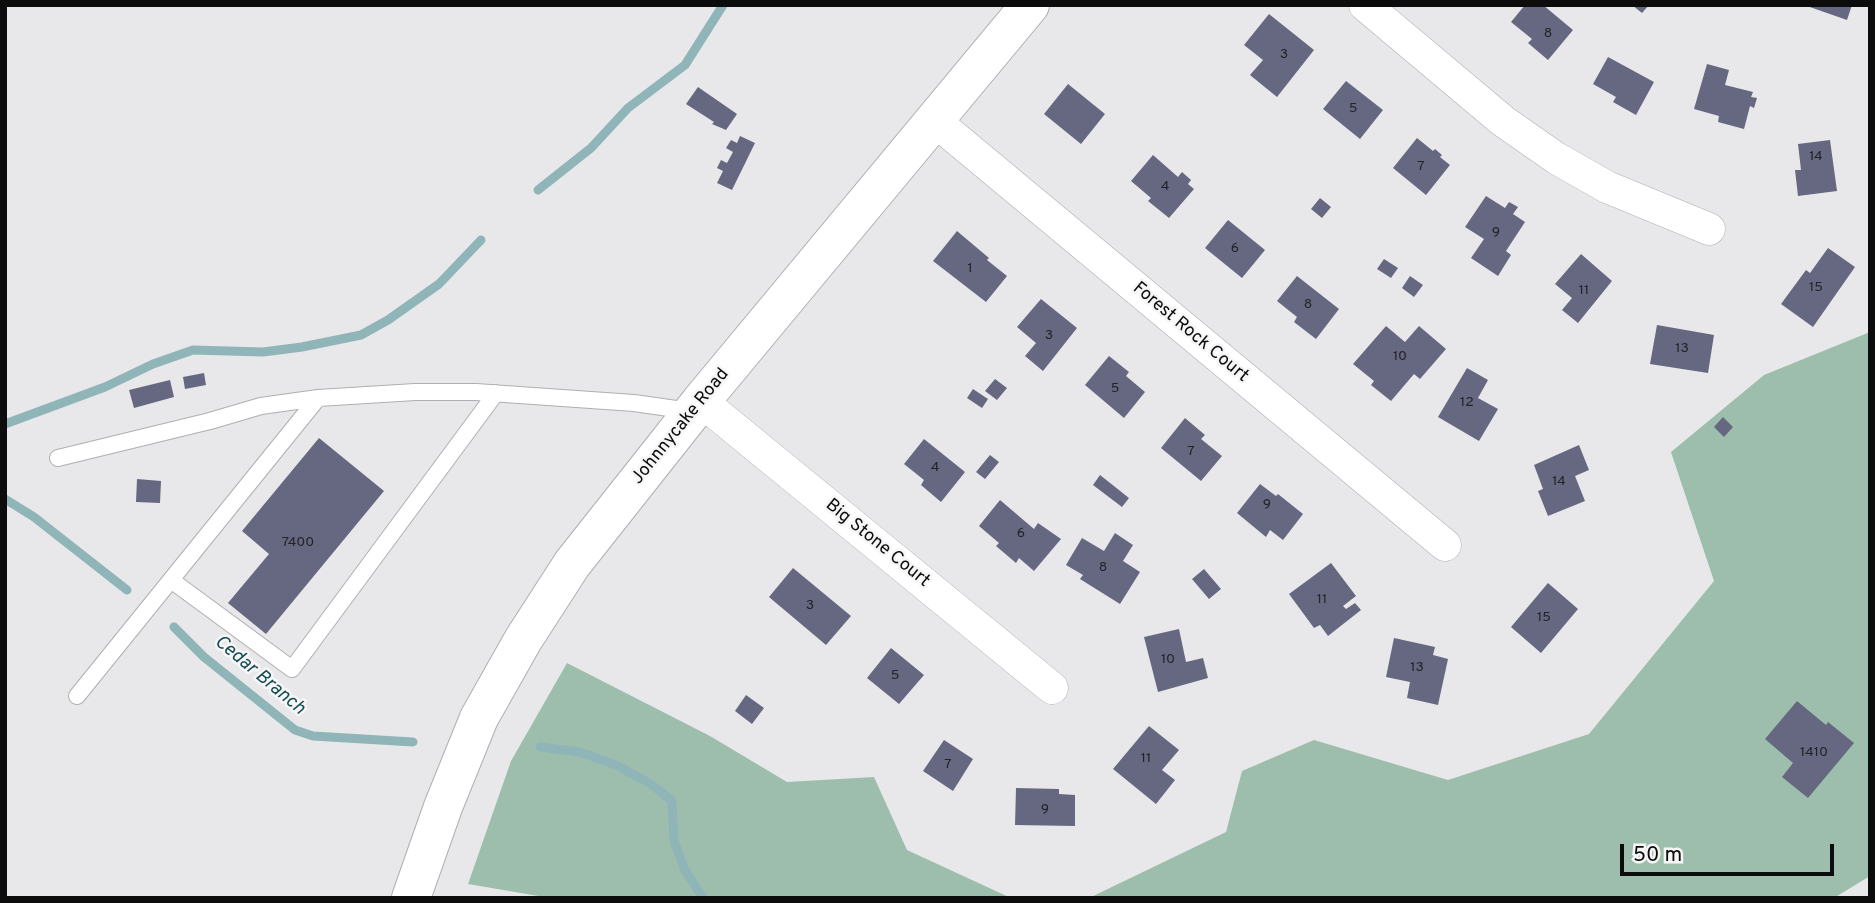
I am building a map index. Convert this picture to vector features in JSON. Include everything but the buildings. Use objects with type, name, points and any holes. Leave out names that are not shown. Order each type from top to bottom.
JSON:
[{"type":"street","name":"Johnnycake Road","points":[[411,898],[443,807],[480,718],[523,640],[572,564],[697,406],[1030,5]]},
{"type":"street","points":[[1365,5],[1503,121],[1556,158],[1607,187],[1709,229]]},
{"type":"street","name":"Forest Rock Court","points":[[935,121],[1445,545]]},
{"type":"street","name":"Big Stone Court","points":[[697,406],[1052,688]]},
{"type":"lane","points":[[58,458],[261,406],[318,398],[415,392],[496,393],[697,406]]},
{"type":"lane","points":[[171,580],[292,669],[496,393]]},
{"type":"lane","points":[[77,696],[318,398]]},
{"type":"green space","points":[[1870,332],[1870,876],[1834,898],[1089,898],[1226,832],[1242,771],[1314,740],[1448,780],[1589,734],[1714,581],[1671,452],[1764,375]]},
{"type":"green space","points":[[567,663],[710,736],[787,782],[874,777],[907,850],[1011,898],[550,898],[468,884],[511,761]]},
{"type":"waterway","points":[[538,190],[591,148],[628,108],[685,65],[723,5]]},
{"type":"waterway","points":[[5,424],[105,387],[153,364],[193,350],[263,352],[361,335],[388,320],[439,284],[481,240]]},
{"type":"waterway","name":"Cedar Branch","points":[[5,499],[34,517],[127,590]]},
{"type":"waterway","name":"Cedar Branch","points":[[174,627],[204,657],[295,730],[313,736],[413,742]]},
{"type":"waterway","name":"Cedar Branch","points":[[540,747],[580,752],[616,765],[651,784],[672,801],[674,841],[685,870],[703,898]]}]
